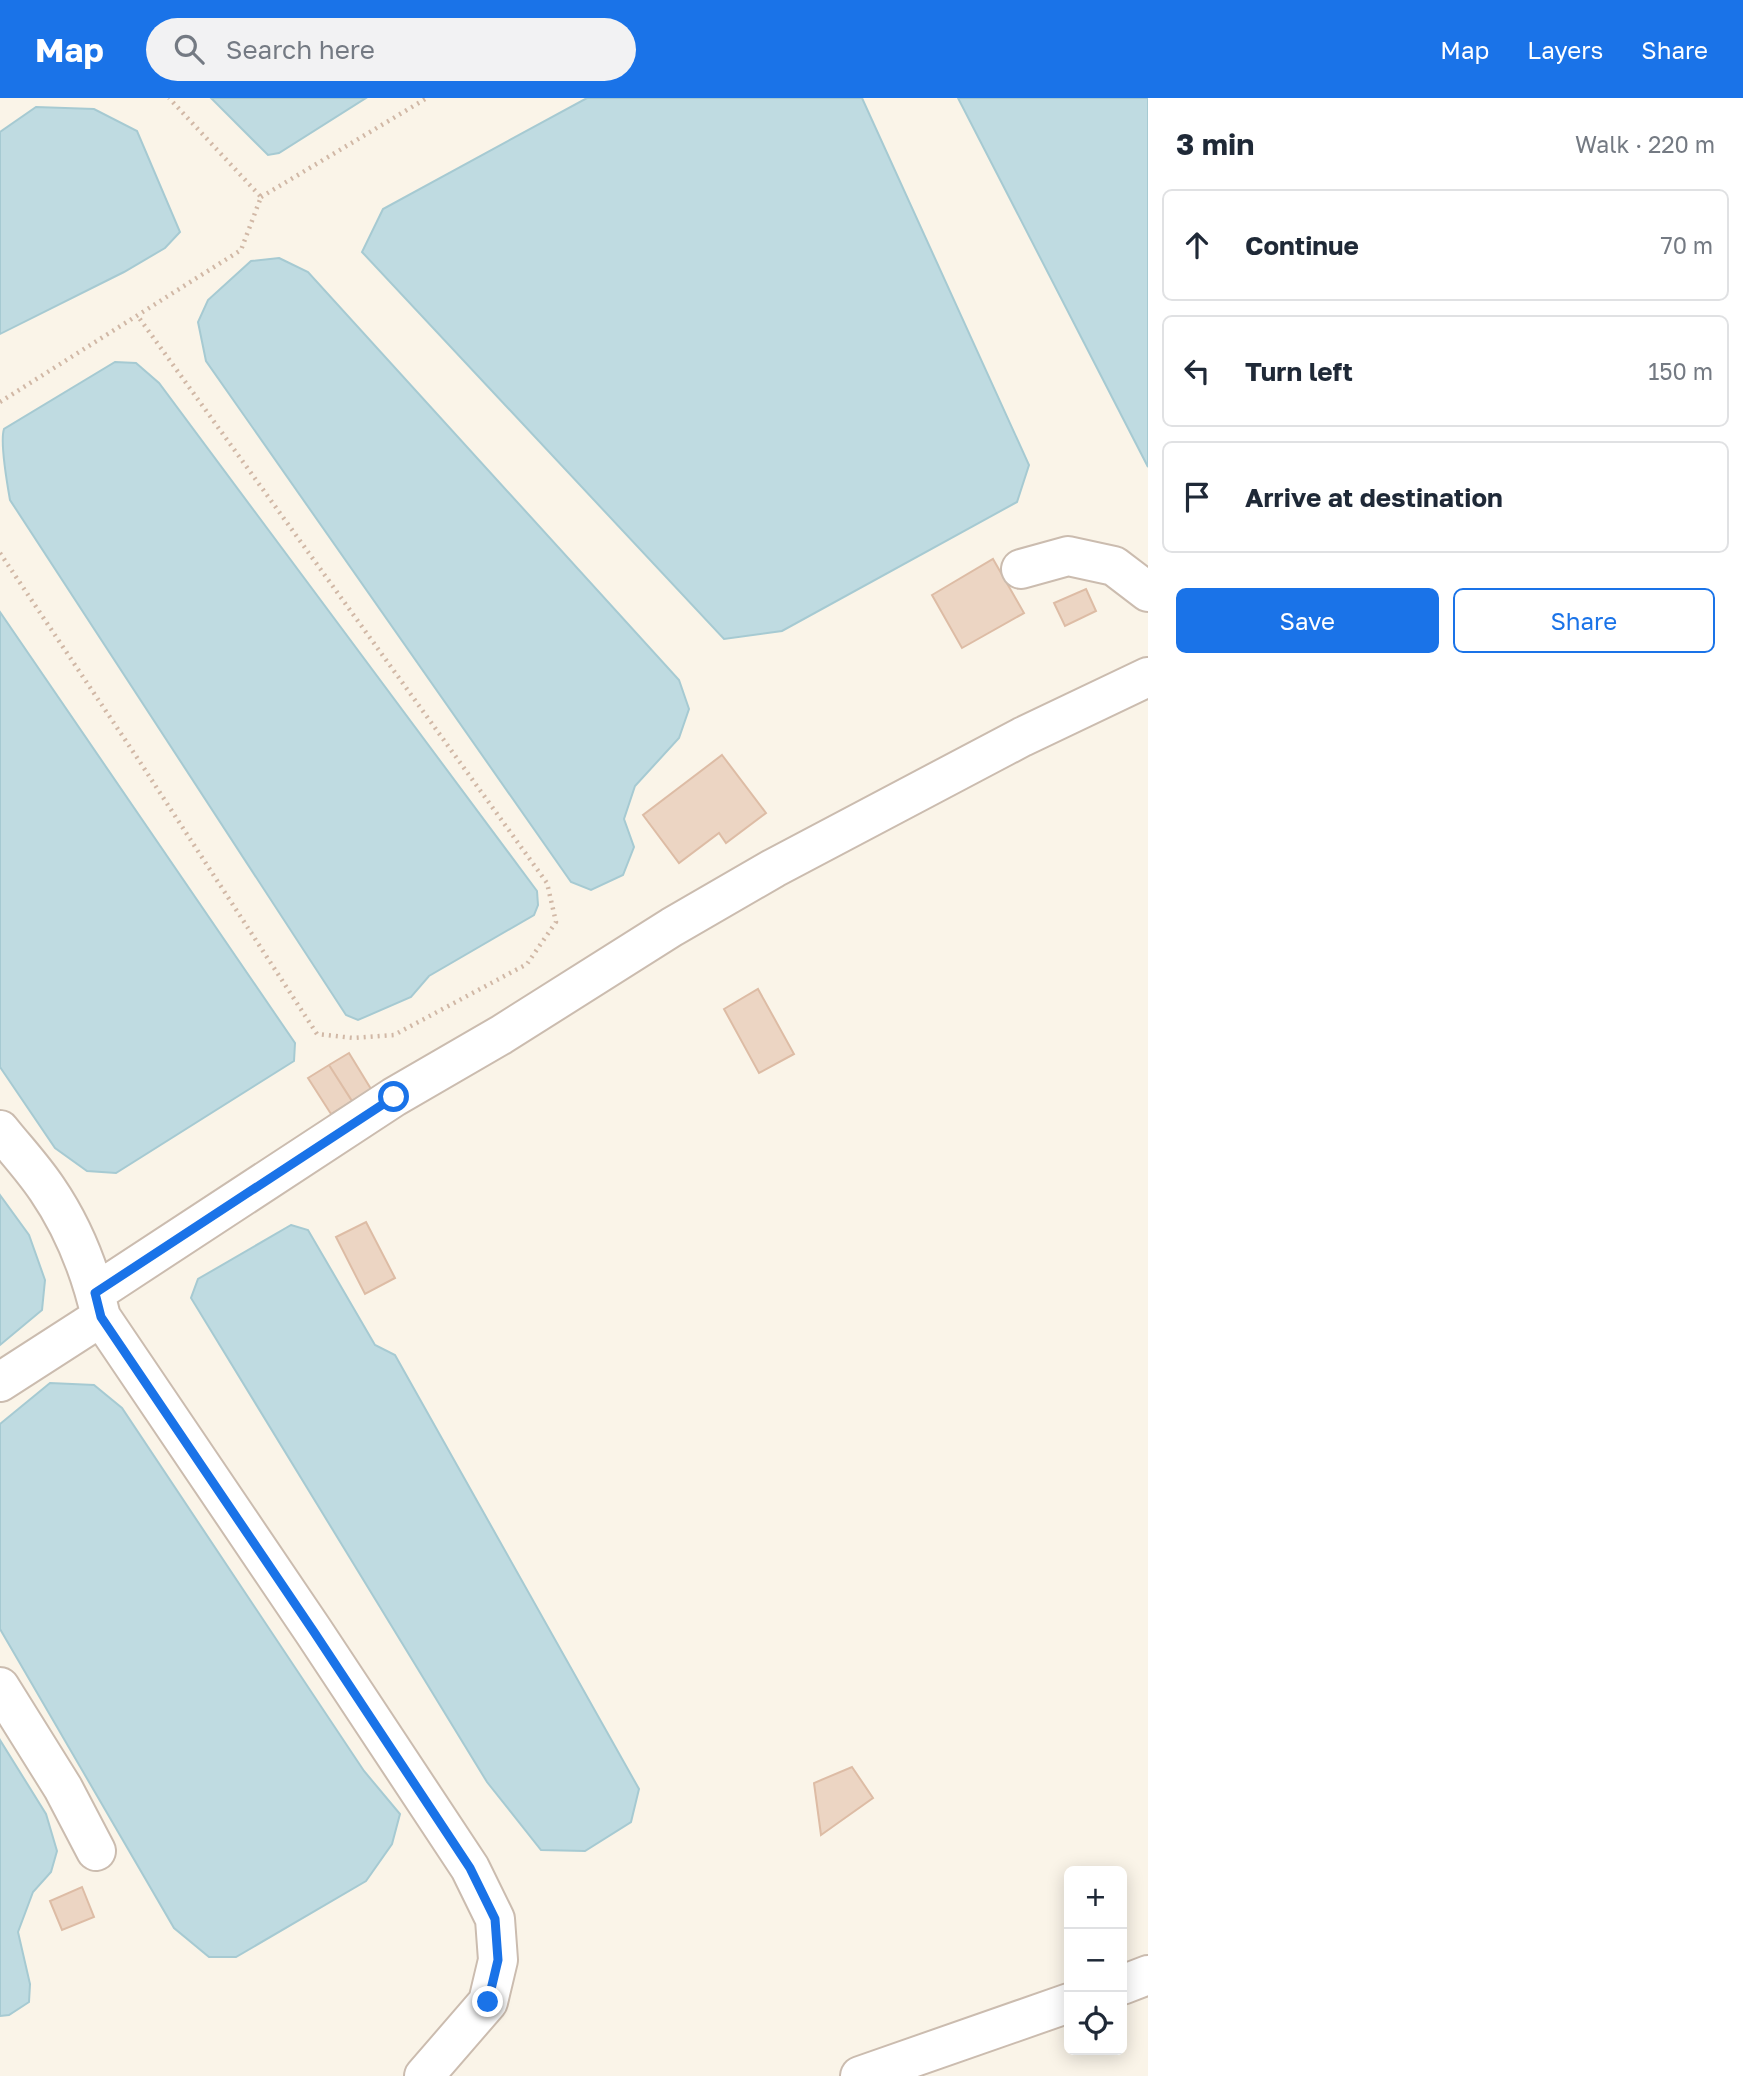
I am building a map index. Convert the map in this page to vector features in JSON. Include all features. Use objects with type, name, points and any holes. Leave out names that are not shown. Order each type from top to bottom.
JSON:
[{"type":"street","points":[[1021,569],[1068,556],[1114,566],[1148,592]]},
{"type":"street","points":[[0,1382],[98,1305],[394,1097],[501,1035],[672,927],[774,868],[1022,737],[1148,677]]},
{"type":"street","points":[[0,1130],[47,1189],[73,1234],[98,1305],[463,1856],[495,1919],[498,1960],[488,2002],[425,2076]]},
{"type":"street","points":[[0,1688],[63,1788],[96,1850]]},
{"type":"street","points":[[1127,1982],[1148,1975]]},
{"type":"street","points":[[860,2076],[1064,2005]]},
{"type":"path","points":[[169,98],[261,197]]},
{"type":"path","points":[[0,402],[241,250],[261,197],[427,98]]},
{"type":"path","points":[[0,553],[317,1034],[353,1038],[394,1035],[527,964],[556,922],[547,883],[137,315]]},
{"type":"water","points":[[211,98],[366,98],[279,153],[268,155]]},
{"type":"water","points":[[587,98],[862,98],[1029,465],[1017,502],[782,631],[724,639],[362,252],[383,209]]},
{"type":"water","points":[[958,98],[1148,98],[1148,467]]},
{"type":"water","points":[[36,107],[94,109],[137,131],[180,232],[165,248],[124,272],[0,334],[0,132]]},
{"type":"water","points":[[279,258],[308,272],[679,680],[689,709],[679,738],[635,786],[624,819],[634,847],[623,875],[591,890],[571,882],[206,361],[198,322],[208,300],[251,261]]},
{"type":"water","points":[[115,362],[136,363],[159,383],[537,891],[538,905],[534,915],[429,976],[411,997],[358,1020],[346,1015],[10,500],[3,452],[4,429]]},
{"type":"water","points":[[0,612],[295,1043],[294,1061],[116,1173],[87,1171],[55,1148],[0,1067]]},
{"type":"water","points":[[0,1195],[29,1235],[45,1280],[42,1310],[0,1345]]},
{"type":"water","points":[[291,1225],[308,1230],[375,1345],[395,1355],[639,1789],[631,1822],[585,1851],[541,1850],[487,1782],[191,1298],[198,1279]]},
{"type":"water","points":[[50,1383],[94,1385],[122,1408],[364,1771],[400,1814],[392,1844],[366,1881],[236,1957],[209,1957],[174,1928],[0,1629],[0,1424]]},
{"type":"water","points":[[0,1740],[46,1814],[57,1851],[51,1872],[33,1892],[18,1932],[30,1984],[29,2002],[9,2015],[0,2016]]},
{"type":"building","points":[[993,559],[1024,613],[962,648],[932,595]]},
{"type":"building","points":[[1086,589],[1096,611],[1065,626],[1054,603]]},
{"type":"building","points":[[722,755],[766,813],[726,843],[719,833],[679,863],[643,815]]},
{"type":"building","points":[[758,989],[794,1054],[759,1073],[724,1009]]},
{"type":"building","points":[[349,1053],[371,1089],[352,1101],[329,1065]]},
{"type":"building","points":[[329,1065],[352,1101],[331,1114],[308,1078]]},
{"type":"building","points":[[366,1222],[395,1278],[365,1294],[336,1237]]},
{"type":"building","points":[[852,1767],[873,1798],[821,1835],[814,1783]]},
{"type":"building","points":[[82,1887],[94,1917],[62,1930],[50,1901]]},
{"type":"route","points":[[394,1097],[95,1293],[101,1317],[470,1868],[495,1919],[498,1960],[488,2002]]}]
